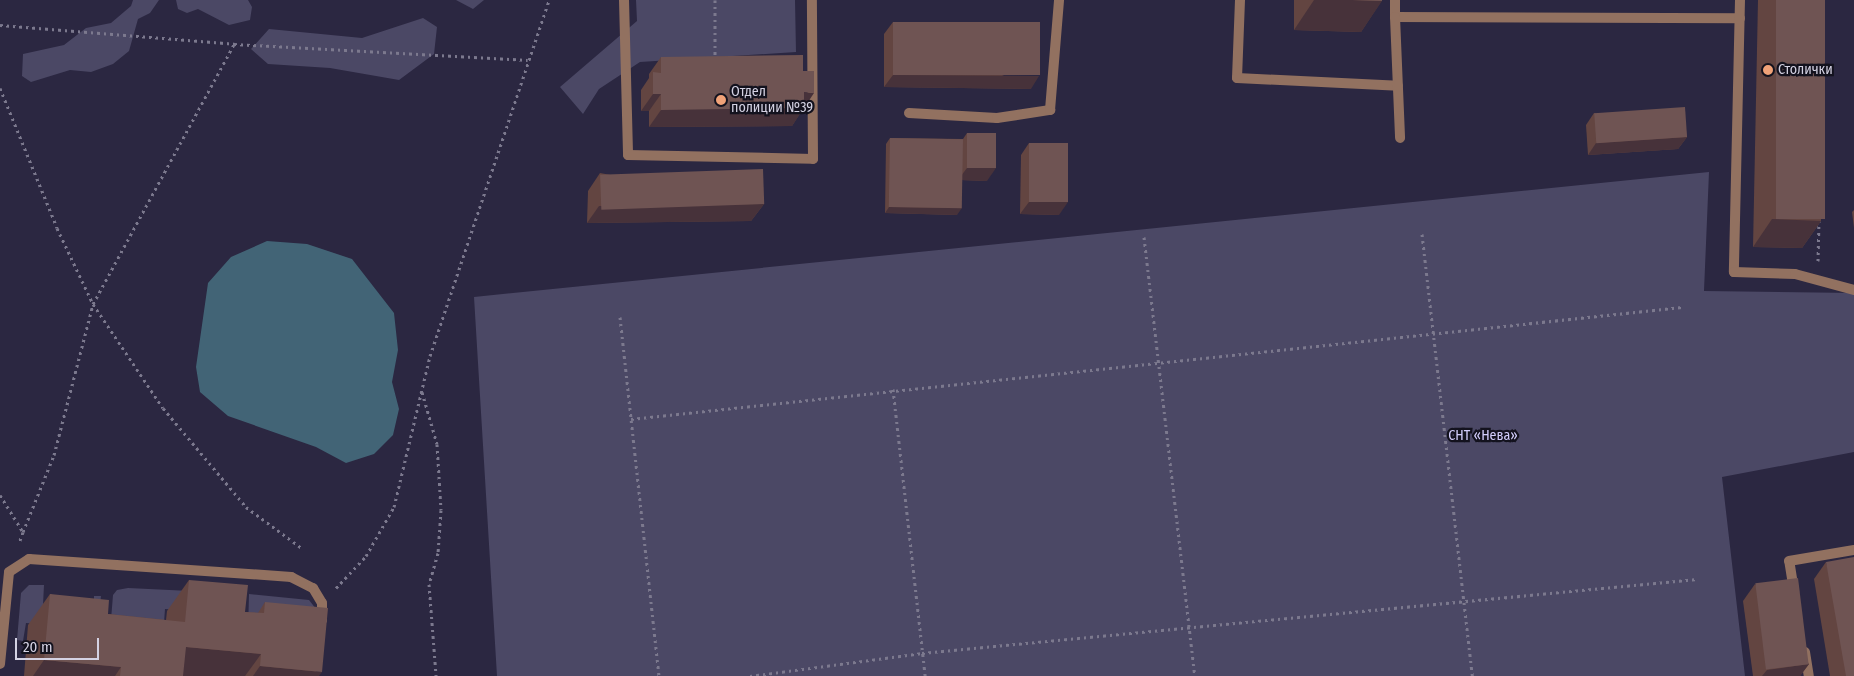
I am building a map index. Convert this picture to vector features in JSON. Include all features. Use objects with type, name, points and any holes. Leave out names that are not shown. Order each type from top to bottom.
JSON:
[{"type":"lane","points":[[624,0],[628,155],[813,159],[812,0]]},
{"type":"lane","points":[[909,113],[996,118],[1050,110],[1059,0]]},
{"type":"lane","points":[[1240,0],[1237,78],[1398,86]]},
{"type":"lane","points":[[1395,0],[1400,138]]},
{"type":"lane","points":[[1740,0],[1734,272],[1795,274],[1854,290]]},
{"type":"lane","points":[[1395,17],[1740,18]]},
{"type":"lane","points":[[1796,599],[1789,561],[1854,550]]},
{"type":"lane","points":[[0,664],[9,572],[29,559],[291,578],[313,588],[322,603],[322,632]]},
{"type":"lane","points":[[1802,638],[1809,676]]},
{"type":"path","points":[[322,603],[366,556],[394,507],[421,391],[451,287],[549,0]]},
{"type":"path","points":[[715,0],[715,64]]},
{"type":"path","points":[[0,25],[234,44],[528,60]]},
{"type":"path","points":[[9,572],[54,455],[93,304],[234,44]]},
{"type":"path","points":[[0,88],[57,228],[93,304],[163,408],[246,507],[302,549]]},
{"type":"path","points":[[1818,280],[1819,210]]},
{"type":"path","points":[[1422,234],[1472,676]]},
{"type":"path","points":[[1144,237],[1195,676]]},
{"type":"path","points":[[631,418],[1682,307]]},
{"type":"path","points":[[620,317],[659,676]]},
{"type":"path","points":[[893,389],[925,676]]},
{"type":"path","points":[[421,391],[437,444],[441,510],[438,554],[429,584],[436,676]]},
{"type":"path","points":[[0,494],[23,532]]},
{"type":"path","points":[[750,676],[922,653],[1697,579]]},
{"type":"green space","points":[[133,0],[159,0],[150,13],[138,19],[129,51],[113,64],[91,72],[70,70],[31,82],[22,76],[23,54],[64,45],[86,28],[111,23],[131,6]]},
{"type":"green space","points":[[176,0],[248,0],[252,7],[250,20],[229,25],[198,9],[187,13],[178,9]]},
{"type":"green space","points":[[456,0],[484,0],[473,9]]},
{"type":"green space","points":[[636,0],[795,0],[796,52],[640,62],[599,89],[583,114],[560,87],[637,21]]},
{"type":"green space","points":[[423,18],[437,27],[434,54],[399,80],[330,68],[268,64],[251,49],[269,29],[362,38]]},
{"type":"green space","name":"СНТ «Нева»","points":[[1709,172],[1704,291],[1854,293],[1854,452],[1722,477],[1745,676],[497,676],[474,297]]},
{"type":"green space","points":[[29,585],[44,585],[43,605],[94,609],[94,596],[101,596],[97,629],[26,623],[23,641],[17,640],[21,593]]},
{"type":"green space","points":[[128,588],[232,593],[230,614],[165,609],[162,650],[109,644],[113,595],[117,590]]},
{"type":"green space","points":[[249,594],[309,600],[320,614],[248,632]]},
{"type":"water","points":[[267,241],[307,244],[352,259],[394,313],[398,350],[392,382],[399,409],[393,435],[374,454],[346,463],[316,447],[228,416],[200,392],[196,367],[208,283],[231,257]]},
{"type":"building","points":[[1776,0],[1825,0],[1825,219],[1776,219]]},
{"type":"building","points":[[893,22],[1040,22],[1040,75],[893,75]]},
{"type":"building","name":"Отдел полиции №39","points":[[803,55],[803,71],[814,71],[814,93],[804,92],[804,108],[661,110],[661,94],[653,94],[653,72],[661,73],[661,57]]},
{"type":"building","points":[[1685,107],[1687,137],[1596,143],[1594,113]]},
{"type":"building","points":[[967,133],[996,133],[996,168],[967,168]]},
{"type":"building","points":[[890,138],[963,139],[962,208],[889,207]]},
{"type":"building","points":[[1029,143],[1068,143],[1068,202],[1029,202]]},
{"type":"building","points":[[763,169],[764,204],[601,210],[600,175]]},
{"type":"building","points":[[1854,557],[1854,676],[1846,676],[1826,562]]},
{"type":"building","points":[[1798,578],[1809,664],[1766,670],[1755,583]]},
{"type":"building","points":[[189,580],[248,585],[245,612],[264,613],[265,602],[328,608],[322,672],[260,666],[261,654],[186,647],[183,676],[120,676],[121,667],[44,660],[50,594],[109,600],[108,614],[185,622]]},
{"type":"place","name":"Столички","points":[[1768,70]]},
{"type":"place","name":"Отдел полиции №39","points":[[721,100]]}]
